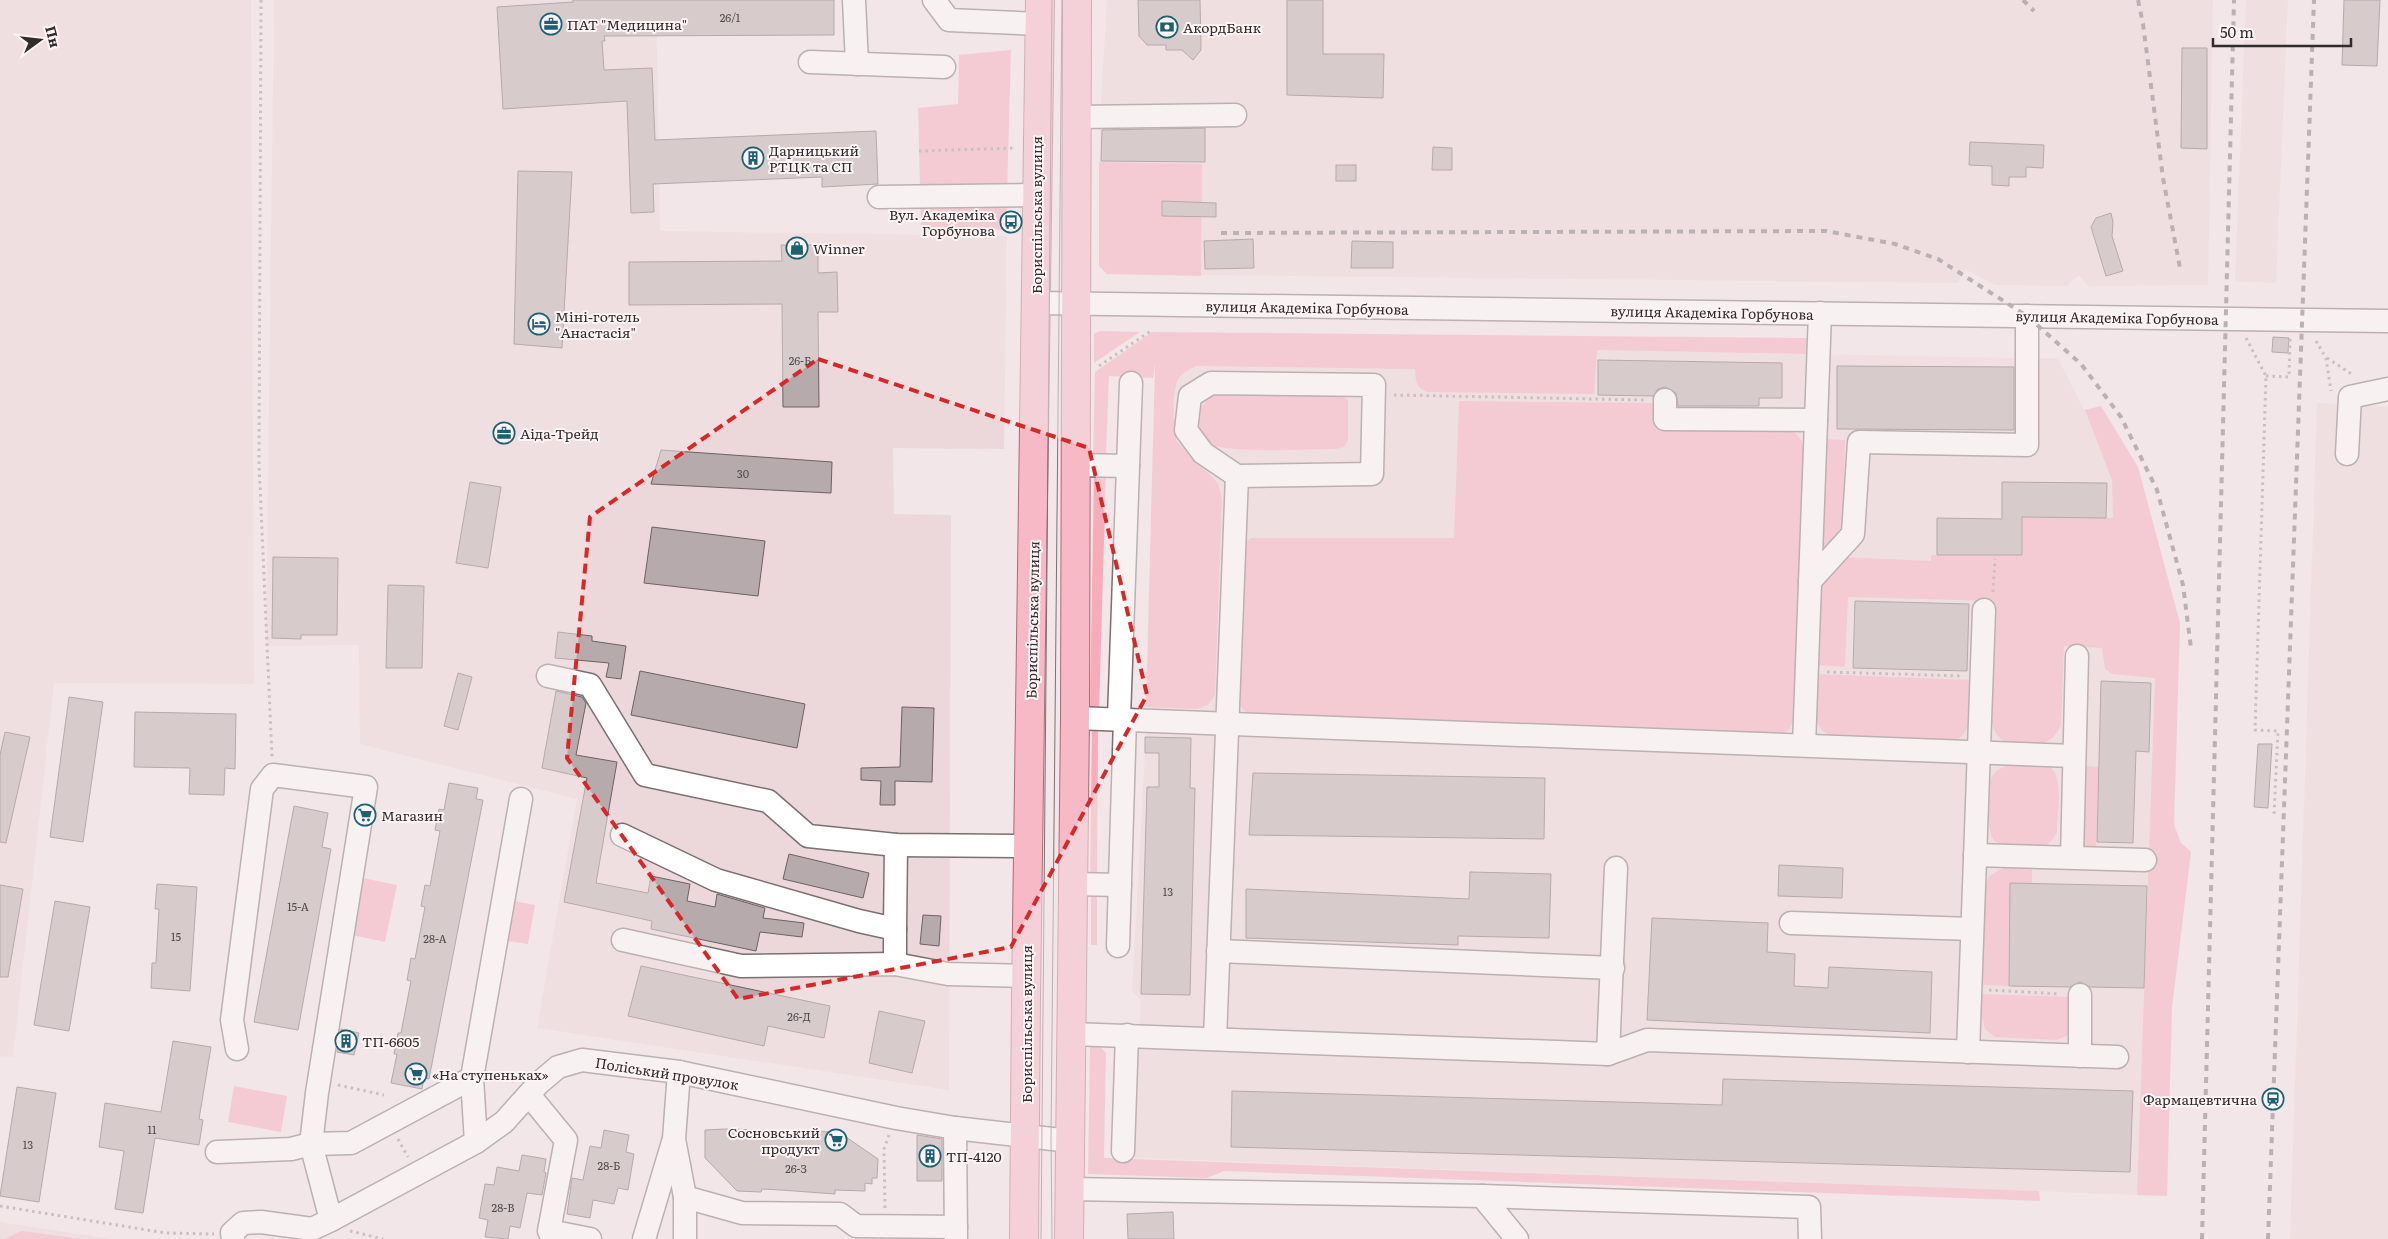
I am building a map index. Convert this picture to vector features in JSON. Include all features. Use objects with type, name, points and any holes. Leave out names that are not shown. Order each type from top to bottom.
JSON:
[{"type":"main road","points":[[1069,1239],[1078,304],[1077,0]]},
{"type":"main road","name":"Бориспільська вулиця","points":[[1024,1239],[1039,12]]},
{"type":"street","points":[[854,0],[857,64]]},
{"type":"street","points":[[934,0],[949,20],[1039,12]]},
{"type":"street","points":[[810,62],[944,67]]},
{"type":"street","points":[[1077,117],[1235,115]]},
{"type":"street","points":[[878,197],[1036,196]]},
{"type":"street","name":"вулиця Академіка Горбунова","points":[[1036,303],[2388,322]]},
{"type":"street","points":[[1804,745],[1820,313]]},
{"type":"street","points":[[1810,581],[1853,534],[1859,442],[2027,444],[2027,316]]},
{"type":"street","points":[[1211,383],[1374,385],[1372,474],[1237,476],[1203,453],[1186,430],[1190,396],[1211,383]]},
{"type":"street","points":[[1118,946],[1128,466],[1132,384]]},
{"type":"street","points":[[2347,454],[2350,397],[2378,391]]},
{"type":"street","points":[[1665,400],[1665,419],[1816,420]]},
{"type":"street","points":[[1076,465],[1128,466]]},
{"type":"street","points":[[1215,1039],[1237,476]]},
{"type":"street","points":[[1968,1052],[1984,610]]},
{"type":"street","points":[[2072,858],[2077,656]]},
{"type":"street","points":[[548,676],[590,685],[645,775],[768,801],[808,836],[896,844],[1028,846]]},
{"type":"street","points":[[1075,718],[1228,722],[2074,756]]},
{"type":"street","points":[[237,1049],[232,1020],[262,789],[273,775],[366,787],[319,1081],[311,1144],[331,1220]]},
{"type":"street","points":[[476,1142],[472,1078],[521,799]]},
{"type":"street","points":[[622,836],[716,880],[859,922],[895,929]]},
{"type":"street","points":[[895,964],[896,844]]},
{"type":"street","points":[[1975,855],[2145,860]]},
{"type":"street","points":[[1608,1054],[1616,868]]},
{"type":"street","points":[[1073,884],[1120,885]]},
{"type":"street","points":[[1791,924],[1972,929]]},
{"type":"street","points":[[624,940],[741,966],[895,964],[948,974],[1026,976]]},
{"type":"street","points":[[1218,951],[1613,968]]},
{"type":"street","points":[[2080,994],[2080,1056]]},
{"type":"street","points":[[1072,1034],[1608,1054],[1647,1040],[2117,1057]]},
{"type":"street","points":[[1123,1151],[1127,1035]]},
{"type":"street","name":"Поліський провулок","points":[[233,1236],[243,1223],[261,1222],[312,1229],[331,1220],[476,1142],[504,1122],[534,1089],[558,1067],[582,1060],[679,1072],[896,1118],[954,1128],[1070,1141]]},
{"type":"street","points":[[644,1239],[674,1139],[679,1072]]},
{"type":"street","points":[[217,1152],[291,1149],[311,1144],[352,1143],[472,1078]]},
{"type":"street","points":[[534,1089],[566,1140],[549,1231],[590,1239]]},
{"type":"street","points":[[685,1197],[742,1213],[840,1214],[856,1232],[885,1226],[956,1233],[954,1128]]},
{"type":"street","points":[[674,1139],[685,1197],[685,1239]]},
{"type":"street","points":[[1070,1189],[1482,1196],[1809,1207],[1810,1239]]},
{"type":"street","points":[[1482,1196],[1517,1239]]},
{"type":"path","points":[[261,0],[259,463],[273,775]]},
{"type":"path","points":[[919,151],[1015,148]]},
{"type":"path","points":[[2266,376],[2289,377],[2290,329]]},
{"type":"path","points":[[1096,368],[1152,330]]},
{"type":"path","points":[[2313,336],[2326,358],[2330,388],[2349,413]]},
{"type":"path","points":[[2245,337],[2266,376],[2255,730],[2278,730],[2274,815]]},
{"type":"path","points":[[2326,358],[2348,370],[2378,391]]},
{"type":"path","points":[[1386,395],[1665,400]]},
{"type":"path","points":[[1984,610],[1992,599],[1995,559]]},
{"type":"path","points":[[1806,672],[1981,677]]},
{"type":"path","points":[[1970,989],[2080,994]]},
{"type":"path","points":[[472,1078],[534,1089]]},
{"type":"path","points":[[319,1081],[384,1095]]},
{"type":"path","points":[[885,1226],[884,1149],[896,1118]]},
{"type":"path","points":[[390,1122],[416,1174]]},
{"type":"path","points":[[0,1206],[166,1233],[233,1236]]},
{"type":"path","points":[[331,1220],[356,1234],[383,1239]]},
{"type":"highlighted area","points":[[818,359],[1089,448],[1147,695],[1011,947],[738,999],[567,758],[590,517]]},
{"type":"shaded area","points":[[0,0],[251,0],[254,684],[54,683],[13,1057],[0,1056]]},
{"type":"shaded area","points":[[274,0],[656,0],[660,231],[1007,236],[1004,449],[893,448],[894,514],[951,515],[949,1090],[537,1028],[577,799],[360,744],[359,645],[266,646]]},
{"type":"shaded area","points":[[1107,0],[2213,0],[2208,285],[2088,286],[2079,275],[2067,286],[1995,285],[1965,269],[1958,283],[1107,274],[1099,266],[1100,117]]},
{"type":"shaded area","points":[[2246,0],[2288,0],[2276,283],[2235,281]]},
{"type":"shaded area","points":[[1011,50],[1006,230],[921,227],[918,108],[958,104],[959,55]]},
{"type":"shaded area","points":[[1099,162],[1202,164],[1201,276],[1107,274],[1099,266]]},
{"type":"shaded area","points":[[1100,331],[1140,332],[1094,363],[1094,334]]},
{"type":"shaded area","points":[[1152,332],[1808,338],[1806,354],[1597,350],[1594,394],[1427,392],[1418,386],[1415,369],[1196,366],[1186,371],[1179,378],[1175,391],[1174,428],[1177,442],[1218,483],[1222,499],[1215,695],[1208,705],[1197,709],[1146,707],[1155,364],[1153,378],[1109,376],[1106,455],[1093,455],[1095,372]]},
{"type":"shaded area","points":[[1165,341],[2058,359],[2084,410],[2101,406],[2138,467],[2180,623],[2174,825],[2181,843],[2191,852],[2172,1007],[2167,1196],[1133,1158],[1141,1000],[1132,992],[1145,753],[1156,353]]},
{"type":"shaded area","points":[[1215,393],[1341,394],[1348,400],[1348,440],[1344,447],[1336,449],[1252,450],[1209,444],[1200,436],[1198,415],[1208,399]]},
{"type":"shaded area","points":[[1459,401],[1658,403],[1659,430],[1788,429],[1795,433],[1801,440],[1804,451],[1794,718],[1789,730],[1780,735],[1250,716],[1245,712],[1237,696],[1245,542],[1251,538],[1454,538]]},
{"type":"shaded area","points":[[2317,403],[2388,407],[2388,1239],[2290,1239]]},
{"type":"shaded area","points":[[2101,406],[2138,467],[2180,623],[2174,825],[2181,843],[2191,852],[2172,1007],[2167,1196],[2137,1195],[2155,678],[2112,674],[2105,669],[2102,648],[2064,646],[2061,726],[2054,737],[2048,741],[2022,745],[2008,743],[1999,737],[1994,730],[1990,715],[1993,601],[1848,597],[1845,667],[1818,665],[1820,587],[1841,557],[1931,561],[1931,555],[2022,555],[2022,517],[2113,518],[2112,480],[2085,410]]},
{"type":"shaded area","points":[[1824,439],[1845,440],[1842,536],[1827,549],[1823,547],[1821,541]]},
{"type":"shaded area","points":[[1094,472],[1106,472],[1099,711],[1090,711]]},
{"type":"shaded area","points":[[1815,674],[1973,680],[1973,705],[1970,721],[1963,735],[1957,740],[1834,738],[1825,733],[1816,719],[1814,711]]},
{"type":"shaded area","points":[[1092,730],[1098,730],[1097,877],[1090,877]]},
{"type":"shaded area","points":[[2012,764],[2042,764],[2051,768],[2055,773],[2059,789],[2057,832],[2049,843],[2039,848],[2010,848],[1997,843],[1991,835],[1988,810],[1991,779],[1997,771]]},
{"type":"shaded area","points":[[2087,766],[2099,767],[2096,853],[2087,851],[2081,845],[2081,768]]},
{"type":"shaded area","points":[[2003,868],[2032,869],[2032,883],[2010,883],[2009,986],[1982,985],[1985,886],[1989,876]]},
{"type":"shaded area","points":[[363,878],[397,885],[385,942],[352,935]]},
{"type":"shaded area","points":[[1091,893],[1097,893],[1097,945],[1091,945]]},
{"type":"shaded area","points":[[509,900],[535,905],[528,944],[502,940]]},
{"type":"shaded area","points":[[1982,994],[2072,997],[2072,1027],[2067,1036],[2056,1040],[1995,1037],[1985,1029],[1981,1015]]},
{"type":"shaded area","points":[[1090,1046],[1100,1047],[1106,1053],[1104,1158],[2039,1191],[2040,1201],[1224,1171],[1207,1178],[1088,1174]]},
{"type":"shaded area","points":[[234,1086],[287,1096],[281,1132],[228,1122]]},
{"type":"shaded area","points":[[0,1222],[111,1239],[0,1239]]},
{"type":"shaded area","points":[[21,1231],[81,1239],[4,1239]]},
{"type":"building","points":[[573,0],[834,0],[834,35],[604,36],[605,41],[602,41],[604,70],[652,68],[655,140],[876,131],[878,184],[822,187],[822,177],[653,184],[654,212],[631,213],[627,101],[503,109],[497,7],[573,2]]},
{"type":"building","points":[[1138,0],[1200,0],[1201,50],[1193,60],[1182,50],[1166,50],[1166,45],[1147,45],[1139,36]]},
{"type":"building","points":[[1287,0],[1323,0],[1323,54],[1384,54],[1383,98],[1287,95]]},
{"type":"building","points":[[2344,0],[2380,0],[2377,66],[2342,65]]},
{"type":"building","points":[[2182,48],[2207,48],[2207,149],[2181,148]]},
{"type":"building","points":[[1205,128],[1205,162],[1101,161],[1102,130]]},
{"type":"building","points":[[1970,142],[2044,145],[2043,168],[2026,167],[2026,177],[2009,177],[2009,186],[1992,185],[1992,166],[1969,165]]},
{"type":"building","points":[[1433,147],[1452,148],[1452,170],[1432,170]]},
{"type":"building","points":[[1336,165],[1356,165],[1356,181],[1336,181]]},
{"type":"building","points":[[518,171],[572,172],[562,348],[514,344]]},
{"type":"building","points":[[1162,201],[1216,203],[1216,217],[1162,216]]},
{"type":"building","points":[[2111,213],[2113,222],[2112,236],[2123,271],[2106,276],[2091,227],[2096,218]]},
{"type":"building","points":[[1253,239],[1254,268],[1205,269],[1204,241]]},
{"type":"building","points":[[1352,241],[1393,242],[1393,268],[1351,268]]},
{"type":"building","points":[[781,245],[818,245],[818,273],[837,272],[838,312],[818,312],[819,407],[783,407],[782,304],[629,305],[629,262],[782,261]]},
{"type":"building","points":[[2273,337],[2289,338],[2288,353],[2272,352]]},
{"type":"building","points":[[1598,360],[1782,363],[1782,398],[1759,398],[1759,406],[1678,406],[1676,393],[1665,387],[1658,389],[1653,396],[1598,395]]},
{"type":"building","points":[[1837,366],[2014,367],[2014,430],[1837,429]]},
{"type":"building","points":[[661,450],[832,462],[831,493],[651,484]]},
{"type":"building","points":[[470,482],[501,487],[488,568],[456,563]]},
{"type":"building","points":[[2002,482],[2107,483],[2106,518],[2022,517],[2022,555],[1937,555],[1937,518],[2002,519]]},
{"type":"building","points":[[652,527],[765,541],[758,596],[644,583]]},
{"type":"building","points":[[273,557],[338,558],[337,635],[301,635],[301,639],[272,638]]},
{"type":"building","points":[[388,585],[424,586],[422,668],[386,668]]},
{"type":"building","points":[[1855,601],[1969,604],[1967,671],[1853,668]]},
{"type":"building","points":[[558,632],[592,636],[592,641],[626,646],[621,679],[606,677],[609,663],[555,658]]},
{"type":"building","points":[[640,671],[805,704],[797,748],[631,715]]},
{"type":"building","points":[[458,673],[472,677],[458,730],[444,726]]},
{"type":"building","points":[[2101,681],[2151,683],[2149,752],[2136,751],[2133,843],[2097,842]]},
{"type":"building","points":[[556,691],[582,697],[586,703],[576,755],[617,762],[596,883],[648,893],[651,876],[690,884],[687,901],[715,907],[717,894],[765,908],[763,918],[804,923],[802,937],[760,932],[756,951],[651,929],[652,921],[564,902],[587,778],[542,768]]},
{"type":"building","points":[[69,697],[103,702],[83,842],[50,837]]},
{"type":"building","points":[[902,707],[934,708],[932,782],[895,781],[895,805],[880,805],[881,781],[861,780],[861,768],[900,767]]},
{"type":"building","points":[[135,712],[236,714],[235,769],[225,768],[224,795],[189,794],[190,768],[134,767]]},
{"type":"building","points":[[5,732],[30,737],[6,843],[0,842],[0,755]]},
{"type":"building","points":[[1145,737],[1191,738],[1190,788],[1195,788],[1190,995],[1141,994],[1147,787],[1159,787],[1159,753],[1145,753]]},
{"type":"building","points":[[2258,744],[2272,744],[2268,808],[2254,807]]},
{"type":"building","points":[[1253,773],[1545,778],[1544,839],[1249,835]]},
{"type":"building","points":[[449,783],[478,788],[476,799],[483,800],[429,1079],[424,1078],[422,1089],[391,1083],[397,1054],[394,1054],[398,1033],[401,1033],[411,981],[407,980],[411,958],[415,959],[425,907],[421,906],[425,885],[430,886],[440,831],[435,830],[439,809],[444,810]]},
{"type":"building","points":[[294,806],[328,813],[322,847],[331,849],[298,1030],[254,1022]]},
{"type":"building","points":[[789,854],[869,873],[863,898],[783,879]]},
{"type":"building","points":[[1779,865],[1843,868],[1842,898],[1778,896]]},
{"type":"building","points":[[1470,872],[1551,874],[1549,938],[1458,936],[1458,945],[1246,938],[1246,889],[1469,899]]},
{"type":"building","points":[[2010,883],[2147,886],[2144,988],[2090,987],[2080,982],[2070,987],[2009,986]]},
{"type":"building","points":[[157,884],[197,887],[190,991],[151,988],[152,963],[156,963],[159,909],[155,909]]},
{"type":"building","points":[[0,885],[23,889],[8,977],[0,977]]},
{"type":"building","points":[[55,901],[90,907],[69,1031],[34,1025]]},
{"type":"building","points":[[923,915],[941,916],[939,946],[920,944]]},
{"type":"building","points":[[1652,918],[1768,923],[1767,952],[1795,954],[1794,986],[1828,988],[1829,967],[1932,972],[1930,1033],[1647,1020]]},
{"type":"building","points":[[641,966],[830,1006],[824,1038],[768,1026],[764,1046],[628,1016]]},
{"type":"building","points":[[879,1011],[925,1021],[912,1073],[869,1063]]},
{"type":"building","name":"ТП-6605","points":[[341,1029],[359,1033],[354,1055],[337,1052]]},
{"type":"building","points":[[173,1041],[211,1047],[199,1119],[203,1120],[199,1145],[155,1138],[143,1213],[115,1209],[124,1151],[99,1147],[105,1103],[161,1112]]},
{"type":"building","points":[[1723,1079],[2133,1091],[2130,1172],[1231,1147],[1232,1091],[1722,1105]]},
{"type":"building","points":[[17,1087],[56,1093],[39,1202],[0,1196]]},
{"type":"building","points":[[604,1130],[629,1135],[626,1152],[634,1154],[628,1190],[618,1188],[614,1204],[593,1200],[590,1218],[567,1214],[572,1178],[583,1180],[590,1146],[601,1148]]},
{"type":"building","points":[[705,1130],[767,1130],[767,1134],[809,1135],[809,1131],[831,1132],[831,1135],[843,1135],[878,1159],[877,1178],[872,1178],[872,1184],[865,1183],[865,1191],[835,1190],[835,1194],[762,1189],[761,1192],[737,1191],[705,1158]]},
{"type":"building","name":"ТП-4120","points":[[917,1135],[942,1139],[942,1181],[917,1181]]},
{"type":"building","points":[[522,1155],[546,1159],[544,1172],[546,1173],[542,1195],[527,1193],[520,1228],[510,1226],[508,1239],[485,1237],[488,1220],[479,1218],[485,1184],[494,1185],[497,1167],[519,1171]]},
{"type":"building","points":[[1173,1212],[1174,1239],[1128,1239],[1127,1214]]},
{"type":"tram line","points":[[1041,1239],[1052,0]]},
{"type":"tram line","points":[[1052,1239],[1051,1139],[1062,0]]},
{"type":"railway","points":[[2023,0],[2034,11]]},
{"type":"railway","points":[[2138,0],[2143,24],[2163,178],[2180,268]]},
{"type":"railway","points":[[2202,1239],[2234,0]]},
{"type":"railway","points":[[2268,1239],[2314,0]]},
{"type":"railway","points":[[1221,233],[1826,231],[1895,244],[1938,259],[2027,316],[2081,364],[2121,417],[2157,490],[2183,585],[2191,648]]},
{"type":"place","name":"ПАТ \"Медицина\"","points":[[551,24]]},
{"type":"place","name":"АкордБанк","points":[[1167,27]]},
{"type":"place","name":"Дарницький РТЦК та СП","points":[[753,158]]},
{"type":"place","name":"Вул. Академіка Горбунова","points":[[1011,222]]},
{"type":"place","name":"Winner","points":[[797,248]]},
{"type":"place","name":"Міні-готель \"Анастасія\"","points":[[539,324]]},
{"type":"place","name":"Аіда-Трейд","points":[[504,433]]},
{"type":"place","name":"Магазин","points":[[365,815]]},
{"type":"place","name":"ТП-6605","points":[[346,1041]]},
{"type":"place","name":"«На ступеньках»","points":[[416,1074]]},
{"type":"place","name":"Фармацевтична","points":[[2273,1099]]},
{"type":"place","name":"Сосновський продукт","points":[[836,1140]]},
{"type":"place","name":"ТП-4120","points":[[930,1156]]}]
